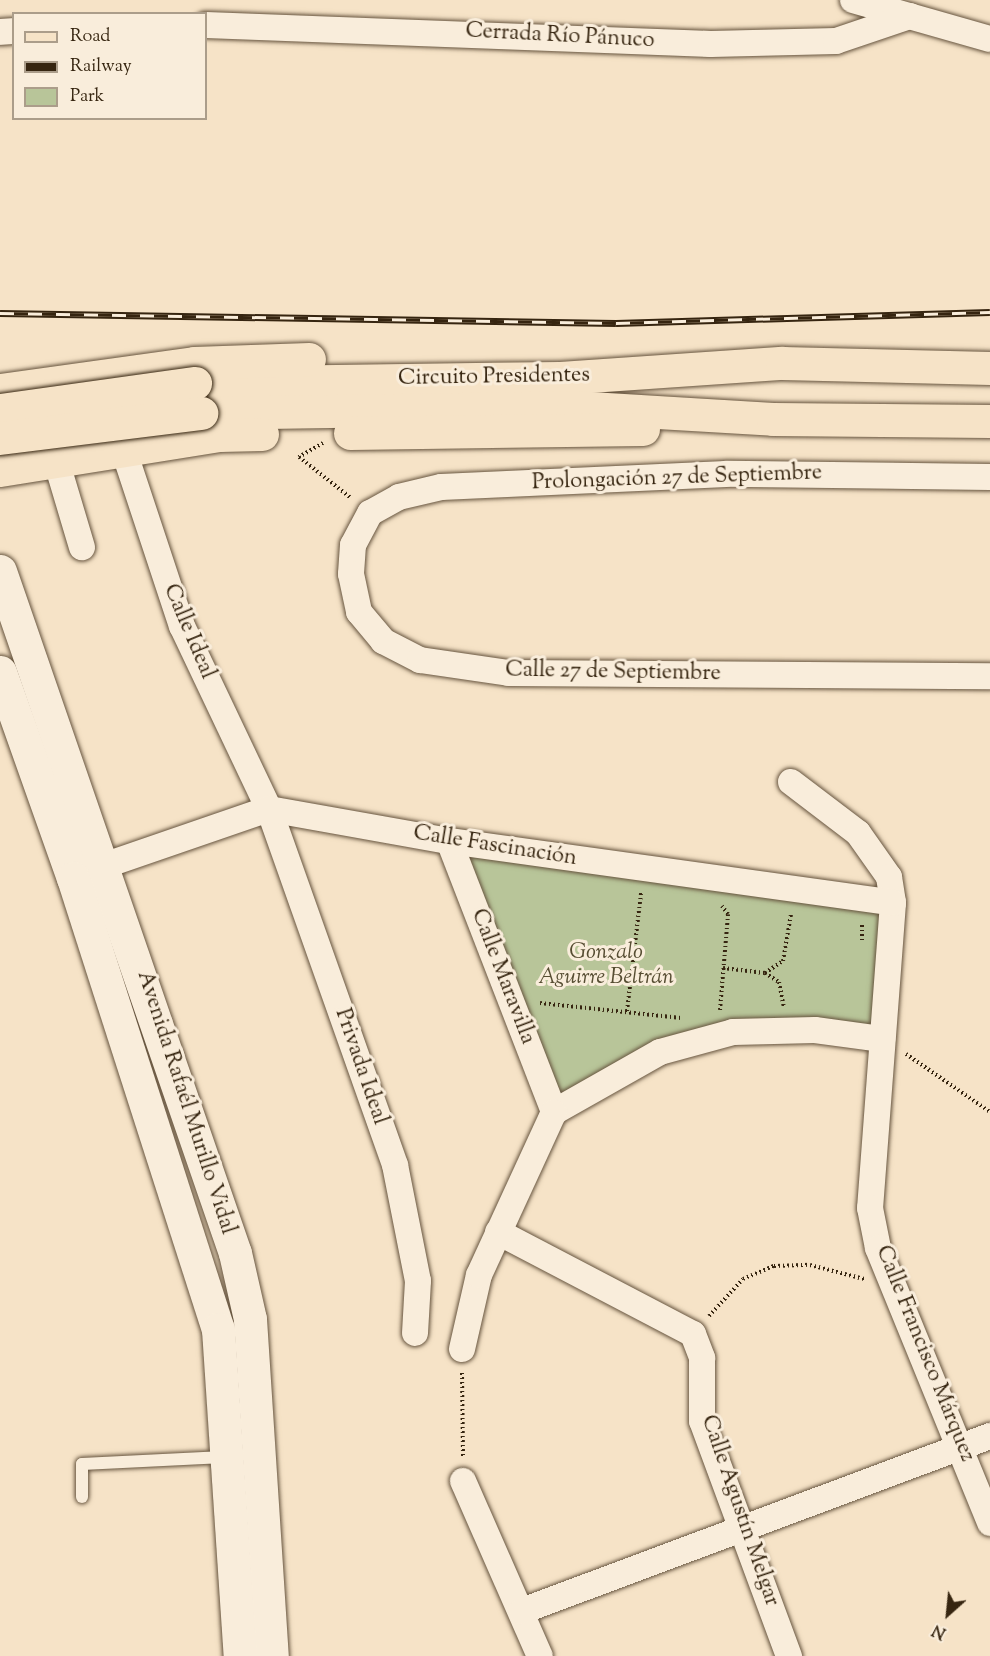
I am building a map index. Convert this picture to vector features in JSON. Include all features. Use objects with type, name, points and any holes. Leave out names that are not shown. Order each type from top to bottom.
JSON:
[{"type":"main road","points":[[47,461],[24,439],[15,388],[246,359],[550,357],[782,363]]},
{"type":"main road","name":"Circuito Presidentes","points":[[0,410],[782,363],[990,368]]},
{"type":"main road","name":"Circuito Presidentes","points":[[0,438],[198,398],[573,407],[773,419],[990,421]]},
{"type":"main road","points":[[0,470],[123,448],[219,435],[580,433],[773,419]]},
{"type":"main road","name":"Avenida Rafaél Murillo Vidal","points":[[0,571],[12,642],[106,865],[235,1253],[250,1319],[272,1656]]},
{"type":"main road","name":"Avenida Rafaél Murillo Vidal","points":[[0,672],[199,1258],[218,1329],[240,1656]]},
{"type":"street","points":[[857,1],[990,39]]},
{"type":"street","name":"Cerrada Río Pánuco","points":[[207,25],[711,44],[836,41],[910,16]]},
{"type":"street","name":"Calle Ideal","points":[[123,448],[182,626],[269,809]]},
{"type":"street","points":[[47,461],[82,547]]},
{"type":"street","name":"Prolongación 27 de Septiembre","points":[[370,513],[399,497],[441,487],[726,474],[990,477]]},
{"type":"street","name":"Calle 27 de Septiembre","points":[[370,513],[353,545],[351,574],[359,612],[383,640],[420,660],[509,673],[990,676]]},
{"type":"street","name":"Calle Francisco Márquez","points":[[791,782],[875,851],[889,877],[893,903],[870,1208],[878,1248],[962,1446],[990,1523]]},
{"type":"street","name":"Calle Fascinación","points":[[106,865],[269,809],[449,842],[893,903]]},
{"type":"street","name":"Privada Ideal","points":[[269,809],[395,1165],[418,1281],[415,1333]]},
{"type":"street","name":"Calle Maravilla","points":[[449,842],[554,1112]]},
{"type":"street","points":[[462,1348],[479,1275],[554,1112],[660,1052],[733,1032],[815,1029],[882,1039]]},
{"type":"street","points":[[498,1232],[693,1334]]},
{"type":"street","name":"Calle Agustín Melgar","points":[[693,1334],[702,1358],[702,1421],[745,1527],[789,1656]]},
{"type":"street","points":[[522,1611],[990,1436]]},
{"type":"street","points":[[464,1481],[540,1656]]},
{"type":"lane","points":[[82,1497],[82,1464],[228,1457]]},
{"type":"path","points":[[299,457],[370,513]]},
{"type":"path","points":[[627,1011],[641,889]]},
{"type":"path","points":[[717,898],[728,914],[720,1024]]},
{"type":"path","points":[[765,973],[783,961],[792,904]]},
{"type":"path","points":[[861,945],[863,909]]},
{"type":"path","points":[[723,968],[765,973],[779,982],[785,1020]]},
{"type":"path","points":[[526,1002],[688,1019]]},
{"type":"path","points":[[882,1039],[990,1112]]},
{"type":"path","points":[[693,1334],[743,1279],[774,1266],[810,1265],[895,1287]]},
{"type":"path","points":[[462,1348],[464,1481]]},
{"type":"green space","name":"Gonzalo Aguirre Beltrán","points":[[449,841],[893,903],[882,1039],[732,1032],[554,1112]]},
{"type":"railway","points":[[0,313],[616,323],[990,312]]}]
